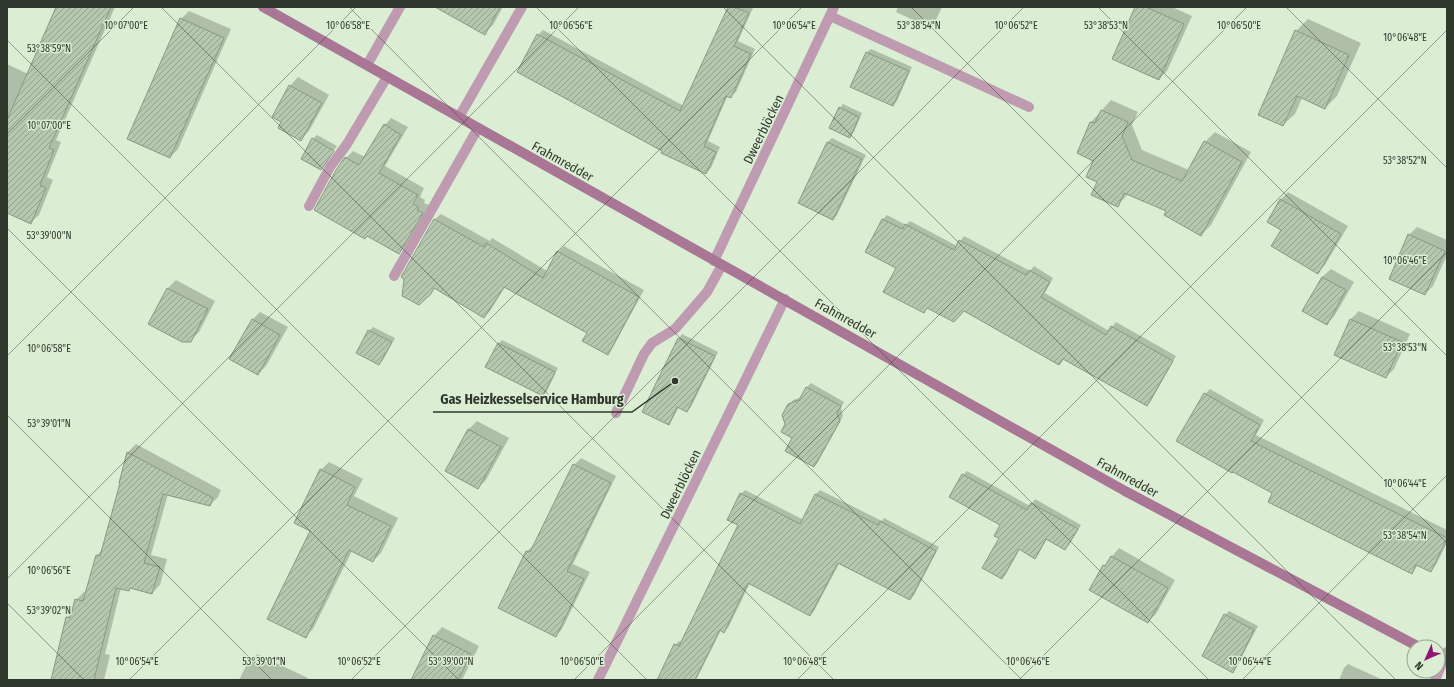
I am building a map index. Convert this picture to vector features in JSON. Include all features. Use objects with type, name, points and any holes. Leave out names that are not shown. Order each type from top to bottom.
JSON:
[{"type":"street","name":"Frahmredder","points":[[263,7],[1125,491],[1406,640]]},
{"type":"street","points":[[367,65],[400,7]]},
{"type":"street","points":[[459,117],[522,7]]},
{"type":"street","points":[[832,12],[1029,107]]},
{"type":"street","name":"Dweerblöcken","points":[[616,413],[644,354],[652,343],[676,329],[707,292],[718,263],[832,12]]},
{"type":"street","points":[[309,206],[330,167],[347,144],[387,77]]},
{"type":"street","points":[[394,276],[478,128]]},
{"type":"street","name":"Dweerblöcken","points":[[598,680],[785,299]]},
{"type":"building","points":[[56,7],[111,7],[49,148],[54,150],[40,185],[46,188],[31,224],[7,213],[7,120]]},
{"type":"building","points":[[435,7],[500,7],[485,35]]},
{"type":"building","points":[[728,7],[734,7],[749,13],[734,46],[751,54],[731,98],[726,96],[704,146],[716,152],[706,174],[661,153],[662,151],[517,72],[537,34],[680,111]]},
{"type":"building","points":[[1135,7],[1146,7],[1184,24],[1159,80],[1112,59]]},
{"type":"building","points":[[180,18],[224,38],[170,158],[127,139]]},
{"type":"building","points":[[1295,30],[1349,55],[1325,109],[1297,96],[1283,126],[1258,115]]},
{"type":"building","points":[[866,52],[909,71],[893,106],[850,87]]},
{"type":"building","points":[[289,85],[322,103],[301,141],[278,128],[281,122],[272,117]]},
{"type":"building","points":[[839,107],[859,117],[850,138],[829,128]]},
{"type":"building","points":[[1101,110],[1128,122],[1122,136],[1132,160],[1182,181],[1204,141],[1242,162],[1201,236],[1164,215],[1166,211],[1124,193],[1118,207],[1091,195],[1097,182],[1086,177],[1093,161],[1077,153],[1090,122],[1095,123]]},
{"type":"building","points":[[384,124],[401,135],[379,173],[418,195],[413,204],[419,207],[417,210],[423,213],[399,254],[367,236],[365,239],[314,210],[336,170],[345,157],[359,165]]},
{"type":"building","points":[[312,138],[334,151],[321,170],[301,159]]},
{"type":"building","points":[[827,142],[862,159],[833,220],[798,203]]},
{"type":"building","points":[[1280,199],[1341,234],[1318,274],[1271,246],[1281,230],[1267,222]]},
{"type":"building","points":[[434,219],[484,247],[486,243],[543,278],[557,251],[639,297],[608,355],[582,341],[587,333],[504,287],[484,318],[434,288],[431,294],[419,305],[402,296],[404,279],[401,277]]},
{"type":"building","points":[[882,219],[903,229],[905,224],[954,250],[959,240],[1026,275],[1029,270],[1050,282],[1041,297],[1106,335],[1111,326],[1173,361],[1147,406],[1063,359],[1059,365],[964,311],[954,322],[927,308],[924,313],[883,292],[896,268],[865,252]]},
{"type":"building","points":[[1408,234],[1445,251],[1425,295],[1389,279]]},
{"type":"building","points":[[1322,277],[1346,290],[1327,325],[1302,311]]},
{"type":"building","points":[[167,288],[208,309],[191,342],[182,342],[148,324]]},
{"type":"building","points":[[252,319],[280,335],[258,375],[229,359]]},
{"type":"building","points":[[1350,319],[1402,342],[1386,378],[1334,355]]},
{"type":"building","points":[[368,330],[392,342],[379,365],[356,353]]},
{"type":"building","points":[[678,338],[715,356],[687,412],[677,407],[669,425],[642,412]]},
{"type":"building","points":[[498,343],[555,372],[543,396],[485,367]]},
{"type":"building","points":[[806,387],[841,406],[837,413],[840,421],[814,467],[785,451],[792,438],[781,432],[785,424],[782,415],[788,404],[799,400]]},
{"type":"building","points":[[1204,393],[1260,425],[1251,441],[1447,538],[1431,572],[1416,565],[1412,574],[1268,502],[1272,493],[1233,472],[1232,473],[1176,441]]},
{"type":"building","points":[[468,429],[501,447],[478,489],[445,471]]},
{"type":"building","points":[[127,452],[213,498],[210,506],[163,494],[144,563],[160,567],[152,594],[130,588],[129,591],[116,588],[94,680],[51,680],[66,617],[70,618],[75,599],[83,601],[96,555],[100,556]]},
{"type":"building","points":[[573,464],[611,483],[567,571],[584,579],[556,637],[498,608],[526,551],[530,552]]},
{"type":"building","points":[[320,469],[355,487],[347,505],[391,526],[373,562],[349,550],[306,638],[267,619],[310,531],[294,523]]},
{"type":"building","points":[[962,474],[1027,510],[1031,503],[1078,529],[1065,550],[1046,539],[1035,559],[1019,549],[1002,579],[982,568],[999,538],[994,536],[1000,525],[949,497]]},
{"type":"building","points":[[740,493],[800,524],[815,494],[878,525],[880,521],[936,551],[910,600],[838,563],[810,616],[748,583],[724,633],[720,630],[695,680],[657,680],[674,644],[679,646],[738,525],[727,520]]},
{"type":"building","points":[[1111,556],[1168,588],[1148,623],[1089,590],[1103,565],[1105,566]]},
{"type":"building","points":[[1224,614],[1254,630],[1233,673],[1202,656]]},
{"type":"building","points":[[433,635],[471,654],[458,680],[411,680]]},
{"type":"place","name":"Gas Heizkesselservice Hamburg","points":[[675,381]]}]
